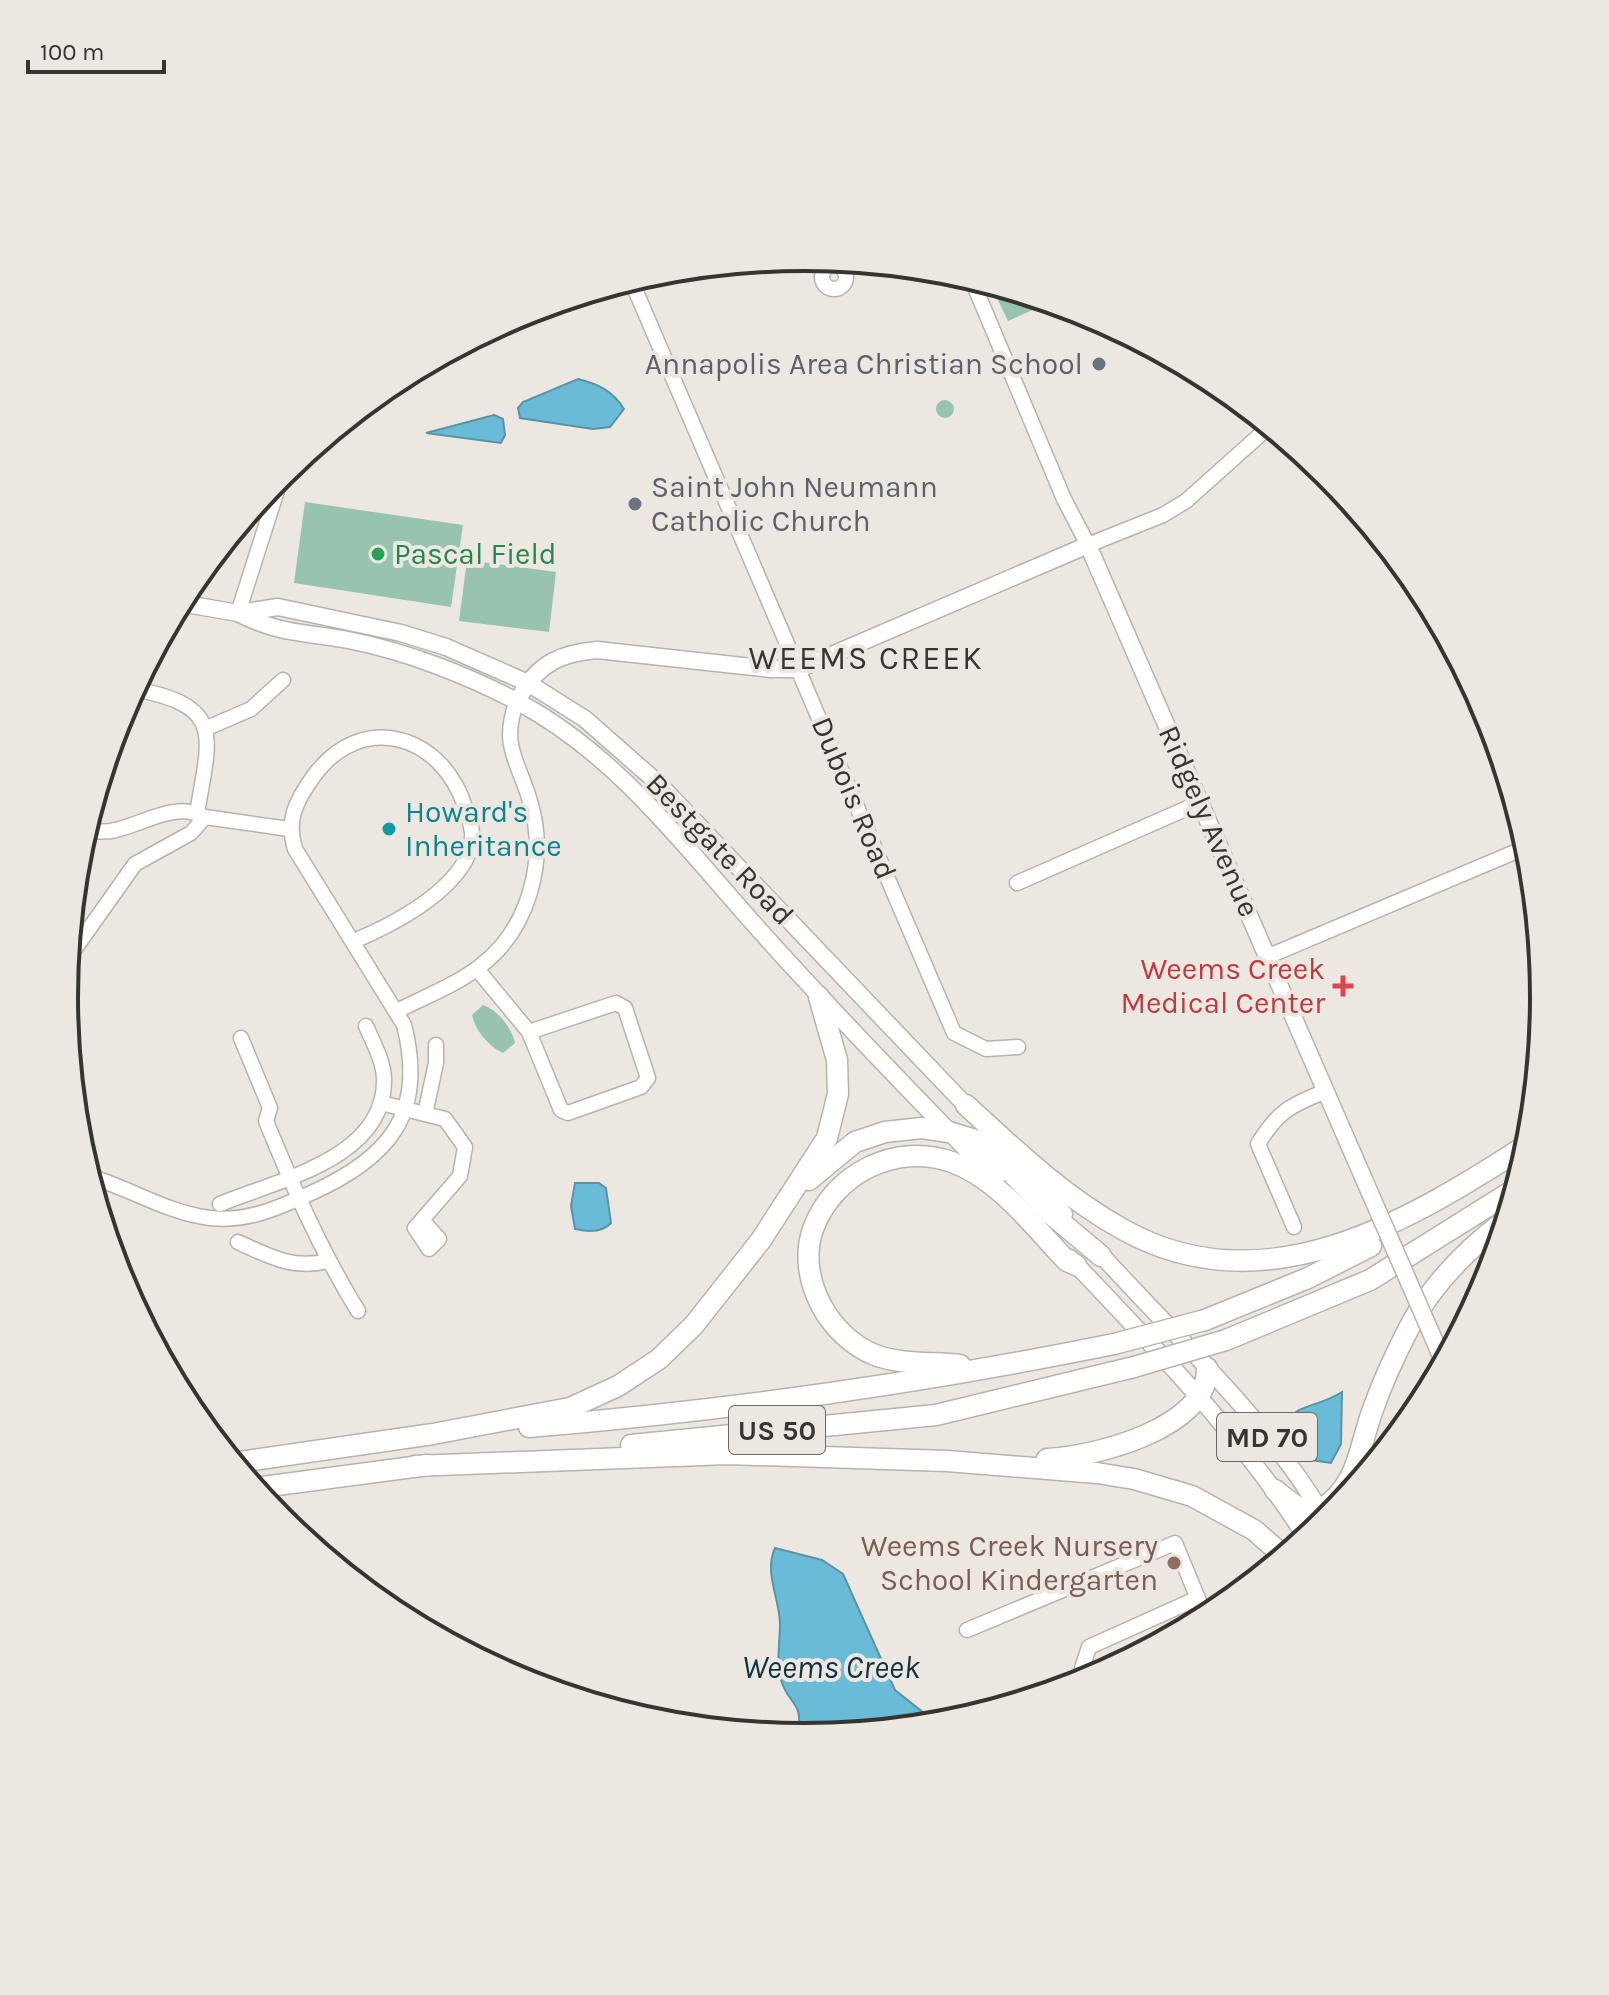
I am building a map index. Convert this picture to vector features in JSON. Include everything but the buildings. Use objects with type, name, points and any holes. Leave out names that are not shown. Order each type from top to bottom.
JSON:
[{"type":"highway","points":[[433,1434],[570,1408],[618,1386],[659,1359],[694,1325],[791,1196],[827,1138],[838,1094],[837,1060],[819,997]]},
{"type":"highway","points":[[966,1105],[1069,1194],[1126,1231],[1169,1248],[1221,1260],[1263,1263],[1344,1244],[1421,1210],[1514,1153]]},
{"type":"highway","points":[[791,1196],[855,1142],[885,1132],[922,1128],[949,1132],[982,1142],[1050,1213],[1101,1256]]},
{"type":"highway","points":[[991,1369],[876,1355],[851,1342],[833,1326],[817,1298],[809,1252],[813,1228],[840,1188],[863,1170],[889,1157],[919,1154],[950,1162],[996,1189],[1067,1261],[1076,1265]]},
{"type":"highway","name":"US 50","points":[[245,1461],[433,1434],[633,1419],[991,1369],[1114,1344],[1205,1320],[1308,1278],[1444,1208],[1511,1166]]},
{"type":"highway","name":"US 50","points":[[267,1486],[415,1466],[936,1415],[1134,1367],[1226,1340],[1370,1280],[1503,1197]]},
{"type":"highway","points":[[1353,1475],[1370,1416],[1422,1306],[1479,1240],[1492,1230]]},
{"type":"highway","points":[[947,1461],[1067,1459],[1093,1454],[1145,1435],[1198,1399],[1207,1378],[1207,1368]]},
{"type":"highway","points":[[1369,1454],[1370,1416]]},
{"type":"highway","points":[[415,1466],[727,1454],[947,1461],[1097,1473],[1163,1485],[1222,1511],[1254,1530],[1277,1550]]},
{"type":"highway","points":[[1275,1490],[1295,1505],[1316,1513]]},
{"type":"main road","name":"Ridgely Avenue","points":[[1088,545],[1439,1352]]},
{"type":"main road","points":[[517,701],[546,663],[570,653],[597,650],[771,669],[799,669],[1088,545]]},
{"type":"main road","name":"Bestgate Road","points":[[193,605],[238,613],[278,607],[401,633],[446,647],[528,683],[585,719],[659,784],[966,1105],[1101,1256]]},
{"type":"main road","name":"Bestgate Road","points":[[238,613],[267,629],[350,640],[422,661],[517,701],[567,732],[621,775],[819,997],[1076,1265]]},
{"type":"main road","name":"MD 70","points":[[1101,1256],[1207,1368],[1282,1455],[1319,1509]]},
{"type":"main road","name":"MD 70","points":[[1076,1265],[1198,1399],[1275,1490],[1300,1528]]},
{"type":"street","name":"Dubois Road","points":[[636,291],[954,1033],[986,1049],[1018,1047]]},
{"type":"street","name":"Ridgely Avenue","points":[[977,292],[1064,499],[1088,545]]},
{"type":"street","points":[[1088,545],[1163,515],[1186,501],[1262,433]]},
{"type":"street","points":[[238,613],[273,502]]},
{"type":"street","points":[[207,728],[251,709],[283,680]]},
{"type":"street","points":[[81,940],[135,864],[191,833],[201,815],[207,728],[192,708],[173,697],[146,691]]},
{"type":"street","points":[[397,1011],[477,969],[493,956],[515,926],[530,895],[538,852],[531,803],[509,747],[509,724],[517,701]]},
{"type":"street","points":[[102,1180],[208,1217],[251,1216],[300,1198],[356,1171],[373,1159],[387,1143],[405,1109],[412,1058],[397,1011],[295,849],[289,829],[305,788],[325,760],[356,739],[385,737],[409,742],[449,773],[460,792],[472,829],[469,854],[431,897],[402,919],[354,941]]},
{"type":"street","points":[[1017,883],[1199,803]]},
{"type":"street","points":[[98,831],[111,831],[161,814],[201,815],[289,829]]},
{"type":"street","points":[[1269,956],[1516,852]]},
{"type":"street","points":[[477,969],[529,1032],[561,1110],[568,1113],[641,1087],[648,1078],[625,1008],[616,1003],[529,1032]]},
{"type":"street","points":[[220,1204],[288,1176],[358,1141],[373,1124],[381,1103],[384,1078],[380,1059],[366,1026]]},
{"type":"street","points":[[241,1038],[270,1108],[266,1121],[288,1176],[327,1261],[358,1311]]},
{"type":"street","points":[[425,1114],[436,1063],[436,1045]]},
{"type":"street","points":[[1294,1227],[1258,1144],[1272,1121],[1288,1106],[1326,1091]]},
{"type":"street","points":[[381,1103],[445,1119],[456,1130],[465,1147],[460,1176],[422,1220]]},
{"type":"street","points":[[238,1242],[292,1264],[312,1265],[327,1261]]},
{"type":"street","points":[[967,1630],[1175,1543],[1201,1606]]},
{"type":"street","points":[[1082,1669],[1089,1647],[1198,1598]]},
{"type":"green space","points":[[998,298],[1035,309],[1008,321]]},
{"type":"green space","points":[[945,400],[954,409],[945,418],[936,409]]},
{"type":"green space","name":"Pascal Field","points":[[305,502],[463,525],[451,607],[294,583]]},
{"type":"green space","points":[[467,560],[556,572],[549,632],[459,621]]},
{"type":"green space","points":[[483,1005],[499,1015],[513,1037],[515,1043],[503,1053],[488,1042],[474,1021],[472,1015]]},
{"type":"water","points":[[578,379],[604,389],[624,409],[610,427],[593,429],[520,418],[518,408],[523,402]]},
{"type":"water","points":[[494,415],[503,419],[505,435],[501,443],[426,433]]},
{"type":"water","points":[[575,1183],[599,1183],[606,1188],[611,1223],[603,1229],[575,1229],[571,1206]]},
{"type":"water","points":[[1342,1392],[1341,1444],[1331,1463],[1311,1460],[1298,1441],[1292,1418],[1296,1412]]},
{"type":"water","name":"Weems Creek","points":[[775,1548],[822,1560],[843,1574],[895,1690],[925,1714],[852,1722],[799,1724],[798,1710],[781,1680],[778,1659],[780,1623],[771,1575]]},
{"type":"place","name":"Annapolis Area Christian School","points":[[1099,364]]},
{"type":"place","name":"Saint John Neumann Catholic Church","points":[[635,504]]},
{"type":"place","name":"Pascal Field","points":[[378,554]]},
{"type":"place","name":"Howard's Inheritance","points":[[389,829]]},
{"type":"place","name":"Weems Creek Medical Center","points":[[1343,986]]},
{"type":"place","name":"Weems Creek Nursery School Kindergarten","points":[[1174,1563]]},
{"type":"district","name":"WEEMS CREEK","points":[[866,658]]}]
